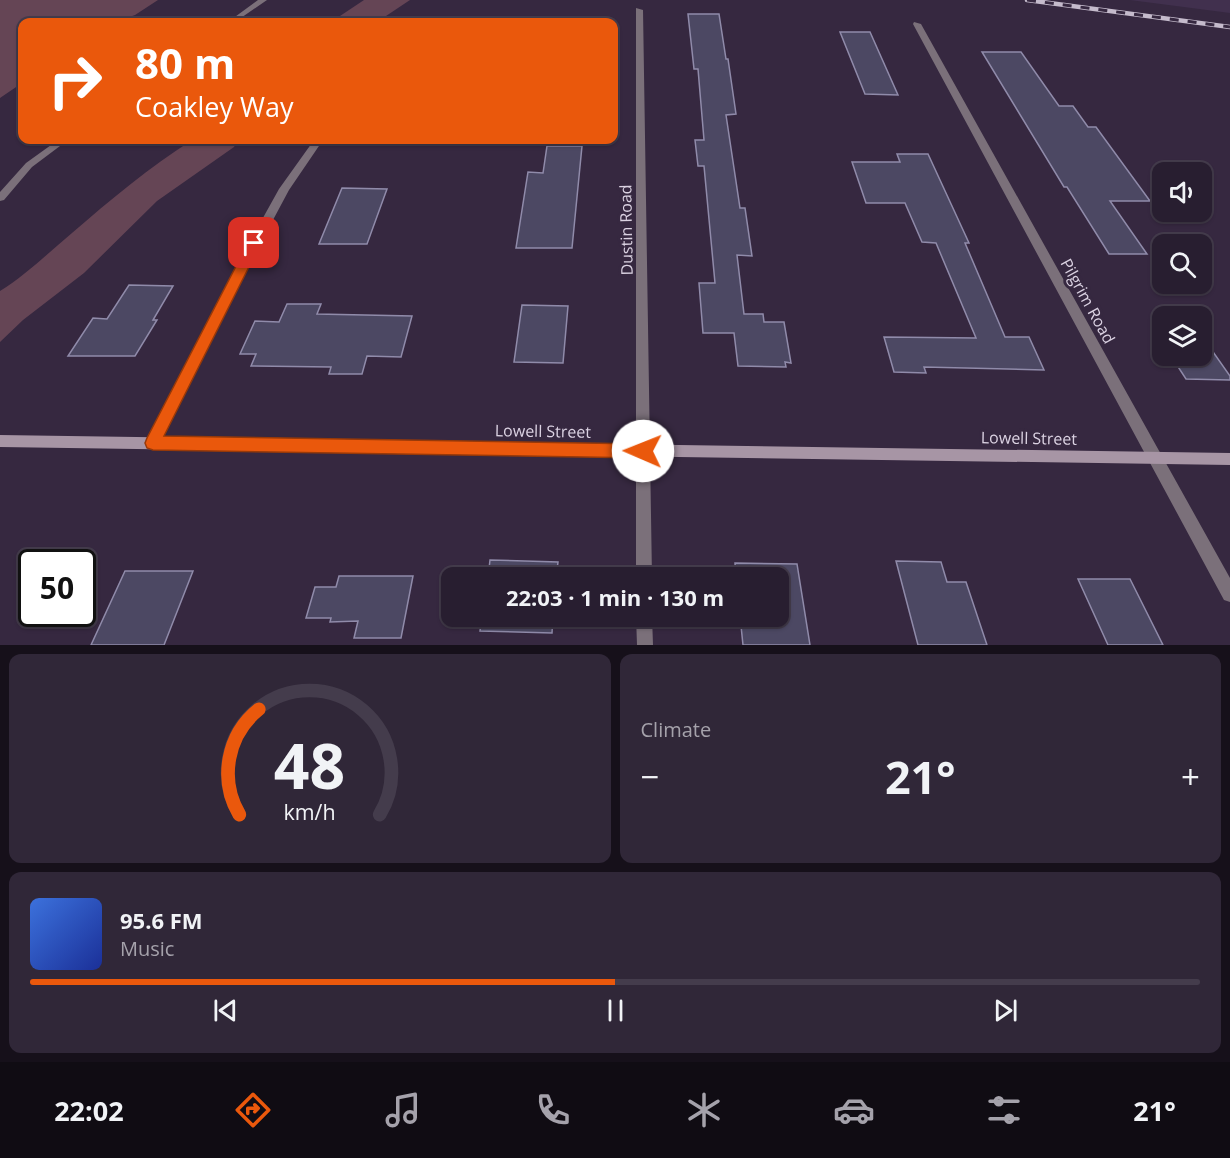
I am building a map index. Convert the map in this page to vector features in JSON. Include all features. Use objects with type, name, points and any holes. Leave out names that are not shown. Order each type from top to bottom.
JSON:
[{"type":"main road","name":"Lowell Street","points":[[0,441],[1230,459]]},
{"type":"street","points":[[237,18],[263,0]]},
{"type":"street","name":"Dustin Road","points":[[639,10],[644,567]]},
{"type":"street","name":"Pilgrim Road","points":[[917,24],[1230,594]]},
{"type":"street","points":[[0,198],[29,165],[58,144]]},
{"type":"street","points":[[153,443],[267,220],[284,189],[315,144]]},
{"type":"street","points":[[644,627],[645,645]]},
{"type":"shaded area","points":[[0,0],[158,0],[127,18],[18,18],[18,86],[0,98]]},
{"type":"shaded area","points":[[364,0],[410,0],[383,18],[337,18]]},
{"type":"shaded area","points":[[1130,0],[1230,0],[1230,13]]},
{"type":"shaded area","points":[[186,144],[236,144],[157,201],[84,273],[23,320],[0,342],[0,291],[28,271],[130,184]]},
{"type":"building","points":[[688,14],[719,14],[736,114],[726,115],[740,208],[745,208],[752,256],[737,255],[744,314],[763,314],[764,322],[784,322],[791,363],[785,362],[786,367],[738,366],[734,333],[703,333],[699,283],[715,283],[704,166],[698,166],[695,140],[704,140],[698,69],[694,69]]},
{"type":"building","points":[[840,32],[870,32],[898,95],[865,94]]},
{"type":"building","points":[[982,52],[1021,52],[1059,106],[1073,106],[1088,127],[1096,127],[1150,201],[1110,201],[1147,254],[1109,254],[1067,187],[1064,187]]},
{"type":"building","points":[[547,146],[582,146],[572,248],[516,248],[528,172],[543,173]]},
{"type":"building","points":[[897,154],[928,154],[969,243],[965,243],[1005,337],[1029,337],[1044,370],[924,367],[926,373],[894,372],[884,337],[976,338],[936,243],[922,242],[905,203],[866,203],[852,162],[900,162]]},
{"type":"building","points":[[342,188],[387,189],[367,244],[319,244]]},
{"type":"building","points":[[129,285],[173,286],[153,320],[157,320],[135,356],[68,356],[93,318],[107,319]]},
{"type":"building","points":[[287,304],[321,304],[317,314],[412,316],[401,357],[367,356],[362,374],[329,374],[331,367],[251,366],[256,354],[240,354],[255,321],[279,322]]},
{"type":"building","points":[[522,305],[568,306],[563,363],[514,362]]},
{"type":"building","points":[[1212,350],[1230,376],[1230,380],[1186,379],[1178,366],[1212,366]]},
{"type":"building","points":[[490,560],[558,562],[557,567],[489,567]]},
{"type":"building","points":[[896,561],[941,562],[947,582],[966,582],[987,645],[918,645]]},
{"type":"building","points":[[735,563],[797,564],[810,645],[743,645],[741,627],[789,627],[789,567],[735,567]]},
{"type":"building","points":[[125,571],[193,571],[164,645],[91,645]]},
{"type":"building","points":[[339,576],[413,576],[401,638],[354,638],[358,621],[330,622],[331,618],[306,618],[315,587],[336,587]]},
{"type":"building","points":[[1078,579],[1130,579],[1163,645],[1108,645]]},
{"type":"building","points":[[481,627],[552,627],[552,633],[480,631]]},
{"type":"railway","points":[[1027,0],[1230,27]]},
{"type":"route","points":[[254,243],[153,443],[643,451]]}]
